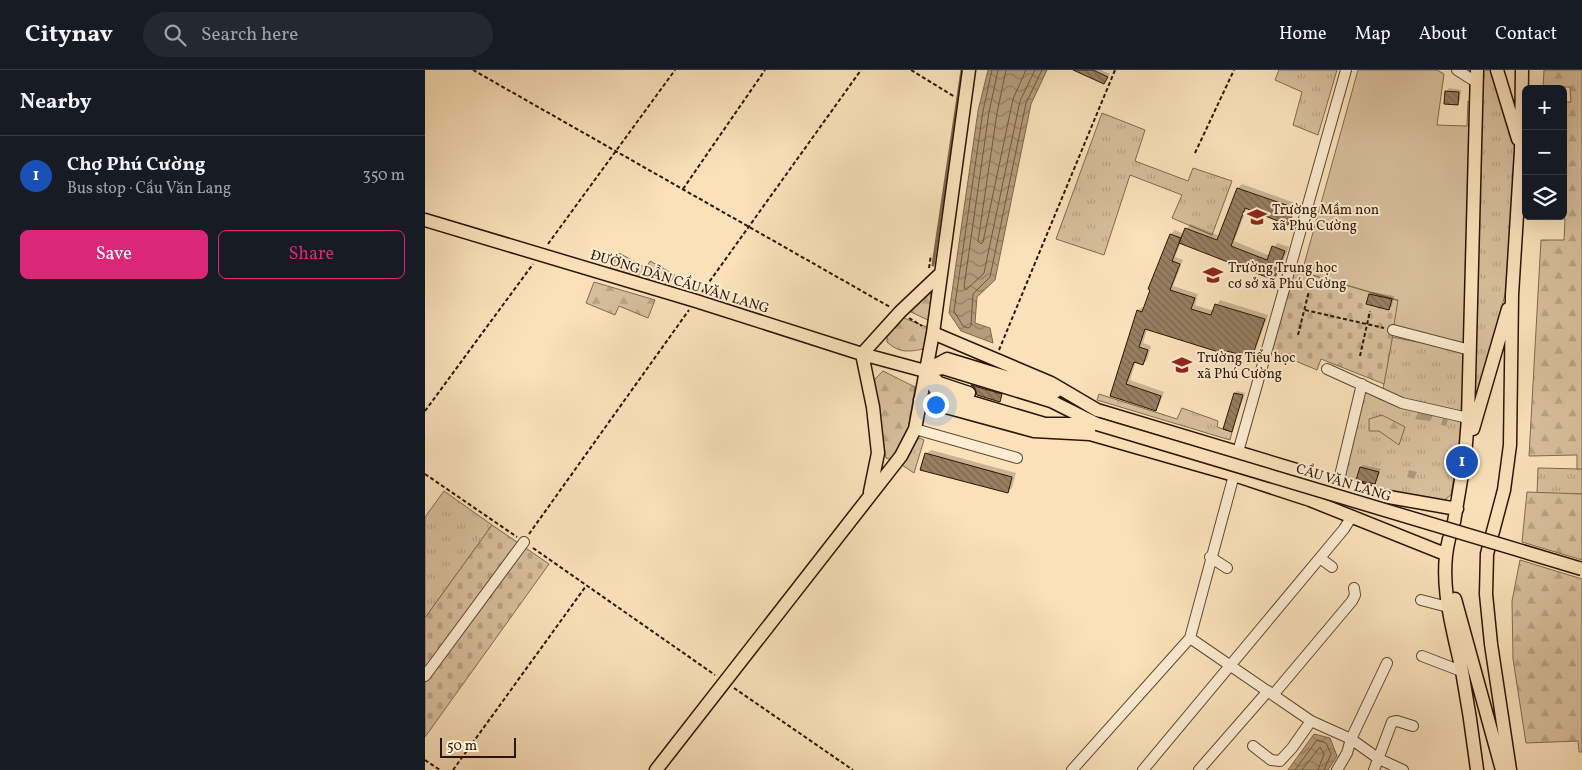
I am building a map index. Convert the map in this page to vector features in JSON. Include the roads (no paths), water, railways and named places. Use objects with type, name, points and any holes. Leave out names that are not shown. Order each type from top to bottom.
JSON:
[{"type":"main road","points":[[656,770],[901,456],[915,429],[933,333],[939,275],[969,70]]},
{"type":"main road","points":[[1497,70],[1521,151]]},
{"type":"main road","points":[[1510,770],[1487,602],[1487,554],[1504,490],[1510,444],[1512,295],[1521,151],[1522,70]]},
{"type":"main road","points":[[1454,522],[1465,456],[1468,418],[1471,350],[1472,98],[1477,76]]},
{"type":"main road","name":"ĐƯỜNG DẪN CẦU VĂN LANG","points":[[425,220],[696,300],[862,354],[925,371],[939,383],[984,397],[1047,416],[1097,424]]},
{"type":"main road","points":[[870,494],[878,453],[873,407],[862,354],[900,312],[939,275]]},
{"type":"main road","points":[[1465,456],[1512,295]]},
{"type":"main road","points":[[933,333],[1051,382],[1097,410],[1338,484],[1383,496],[1457,509]]},
{"type":"main road","points":[[925,371],[947,359],[1054,392],[1097,424]]},
{"type":"main road","points":[[920,400],[1034,431],[1090,434],[1234,476],[1352,516],[1445,560],[1502,770]]},
{"type":"main road","name":"CẦU VĂN LANG","points":[[1097,424],[1582,569]]},
{"type":"main road","points":[[1449,539],[1445,560],[1449,607],[1477,770]]},
{"type":"main road","points":[[1469,651],[1500,702]]},
{"type":"street","points":[[1238,452],[1346,70]]},
{"type":"street","points":[[1457,70],[1477,76]]},
{"type":"street","points":[[1393,330],[1471,350]]},
{"type":"street","points":[[1327,369],[1402,403],[1468,418]]},
{"type":"street","points":[[1338,484],[1362,384]]},
{"type":"street","points":[[915,429],[1017,458]]},
{"type":"street","points":[[1073,770],[1190,638],[1210,557],[1234,476]]},
{"type":"street","points":[[1143,770],[1320,558],[1352,516]]},
{"type":"street","points":[[425,676],[524,542]]},
{"type":"street","points":[[1210,557],[1227,568]]},
{"type":"street","points":[[1320,558],[1332,567]]},
{"type":"street","points":[[1199,770],[1270,693],[1351,600],[1355,595],[1354,588]]},
{"type":"street","points":[[1421,600],[1449,607]]},
{"type":"street","points":[[1190,638],[1311,721],[1351,739],[1379,760],[1403,770]]},
{"type":"street","points":[[1423,656],[1461,671]]},
{"type":"street","points":[[1337,770],[1347,753],[1351,739],[1387,663]]},
{"type":"street","points":[[1273,770],[1311,721]]},
{"type":"street","points":[[1374,770],[1392,722],[1397,721],[1413,726]]},
{"type":"street","points":[[1253,746],[1271,760],[1279,761]]},
{"type":"water","points":[[988,70],[1047,70],[1031,104],[995,280],[977,297],[975,323],[990,328],[993,343],[961,331],[949,313],[978,111]]},
{"type":"water","points":[[1314,734],[1330,738],[1337,756],[1328,770],[1288,770]]},
{"type":"waterway","points":[[933,265],[962,70]]},
{"type":"place","name":"Trường Mầm non xã Phú Cường","points":[[1257,217]]},
{"type":"place","name":"Trường Trung học cơ sở xã Phú Cường","points":[[1213,275]]},
{"type":"place","name":"Trường Tiểu học xã Phú Cường","points":[[1182,365]]},
{"type":"place","name":"Chợ Phú Cường","points":[[1462,462]]}]
